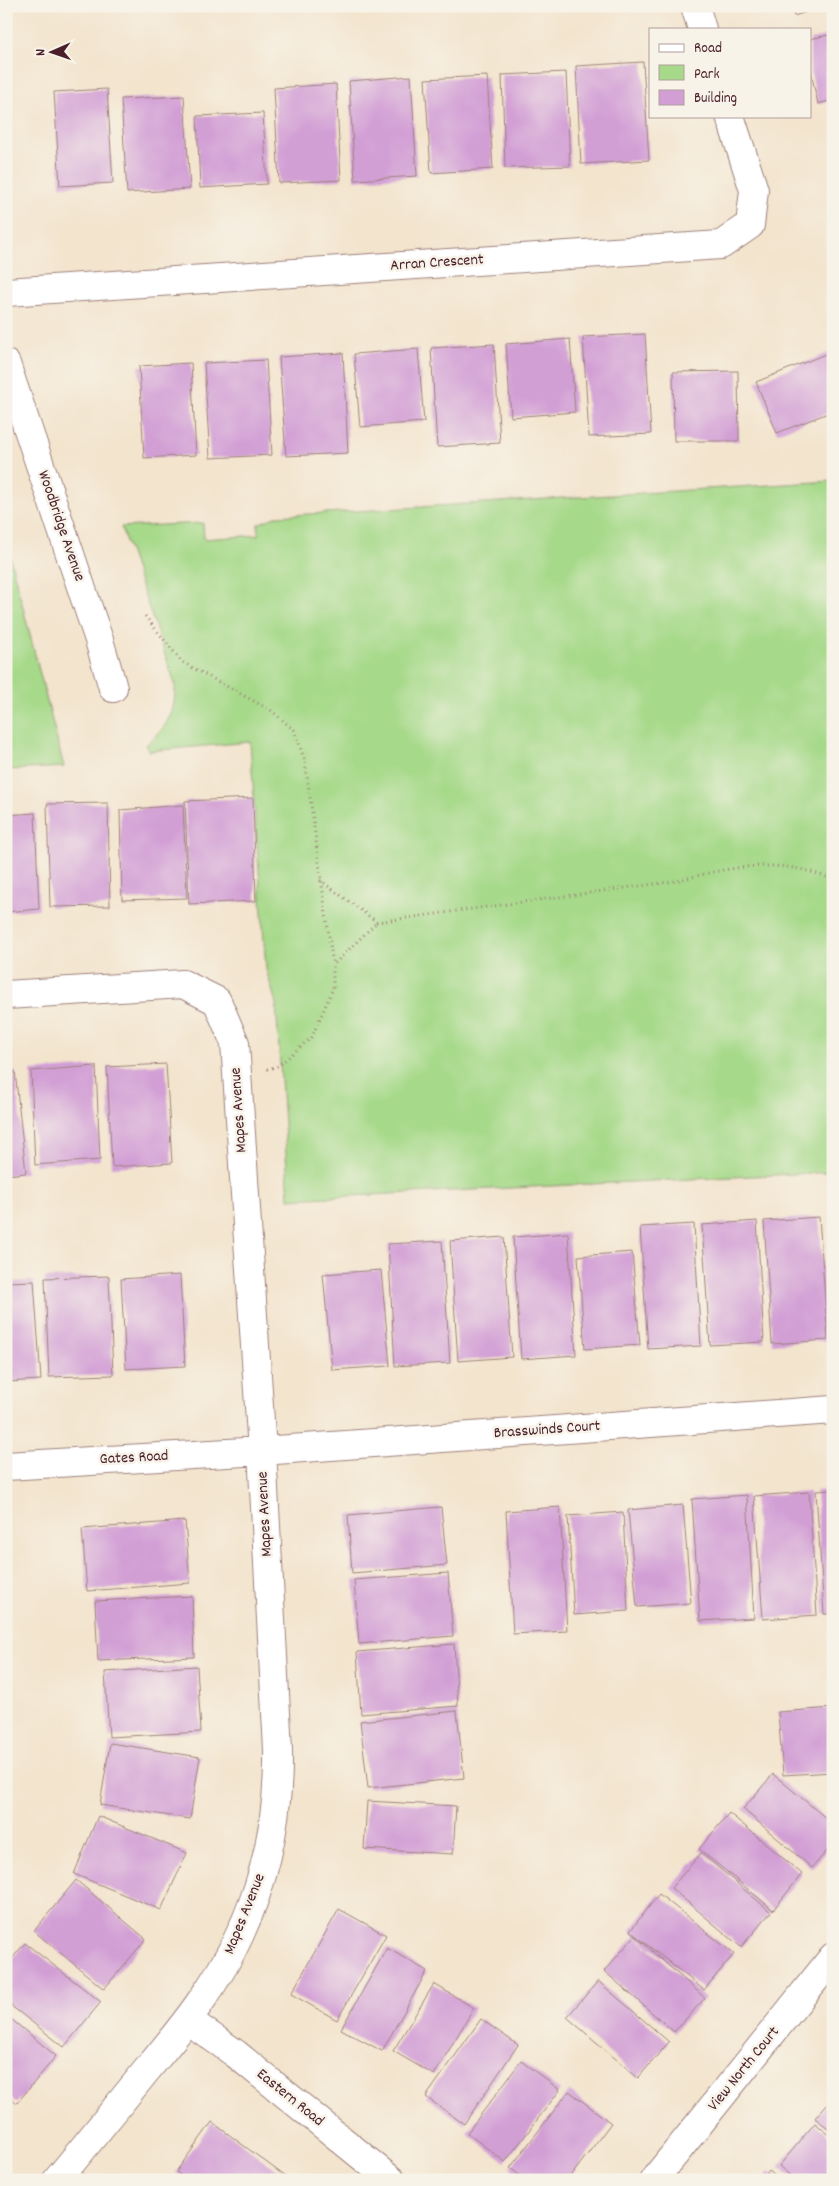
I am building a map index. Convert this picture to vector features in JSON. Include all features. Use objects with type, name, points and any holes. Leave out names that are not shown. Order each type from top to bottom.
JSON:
[{"type":"street","points":[[695,6],[702,28]]},
{"type":"street","name":"Arran Crescent","points":[[6,292],[721,245],[750,225],[754,190],[731,118]]},
{"type":"street","name":"Woodbridge Avenue","points":[[6,364],[100,640],[113,688]]},
{"type":"street","name":"Mapes Avenue","points":[[6,994],[182,984],[217,1001],[235,1043],[262,1451],[278,1750],[275,1820],[260,1886],[240,1935],[218,1975],[188,2020],[57,2180]]},
{"type":"street","name":"Brasswinds Court","points":[[262,1451],[833,1410]]},
{"type":"street","name":"Gates Road","points":[[6,1466],[262,1451]]},
{"type":"street","name":"View North Court","points":[[654,2180],[833,1958]]},
{"type":"street","name":"Eastern Road","points":[[188,2020],[236,2054],[391,2180]]},
{"type":"path","points":[[145,616],[182,662],[272,711],[294,730],[305,761],[333,965],[333,988],[312,1037],[278,1066],[237,1077]]},
{"type":"path","points":[[333,965],[377,922],[676,882],[716,871],[758,864],[814,871],[833,880]]},
{"type":"path","points":[[320,880],[377,922]]},
{"type":"green space","points":[[833,481],[833,1172],[289,1199],[276,1003],[266,969],[250,742],[149,751],[146,745],[160,732],[169,719],[174,703],[175,684],[121,527],[203,523],[204,539],[258,535],[258,524],[277,516]]},
{"type":"green space","points":[[6,542],[64,767],[6,770]]},
{"type":"building","points":[[791,6],[822,6],[822,7],[794,16]]},
{"type":"building","points":[[833,34],[833,100],[818,104],[812,77],[812,39]]},
{"type":"building","points":[[643,62],[649,160],[581,164],[576,66]]},
{"type":"building","points":[[566,72],[570,166],[505,168],[502,75]]},
{"type":"building","points":[[411,76],[417,176],[355,180],[349,81]]},
{"type":"building","points":[[487,76],[493,169],[431,173],[425,79]]},
{"type":"building","points":[[336,84],[341,180],[279,183],[274,88]]},
{"type":"building","points":[[107,89],[113,183],[60,186],[54,92]]},
{"type":"building","points":[[184,96],[190,189],[127,193],[121,99]]},
{"type":"building","points":[[263,113],[267,184],[200,188],[197,116]]},
{"type":"building","points":[[645,334],[651,434],[589,437],[583,337]]},
{"type":"building","points":[[570,339],[575,412],[511,417],[506,344]]},
{"type":"building","points":[[494,344],[500,443],[437,447],[431,348]]},
{"type":"building","points":[[418,349],[424,422],[360,427],[354,354]]},
{"type":"building","points":[[833,351],[833,411],[777,433],[756,382]]},
{"type":"building","points":[[343,353],[348,453],[286,456],[279,357]]},
{"type":"building","points":[[266,360],[272,455],[210,458],[204,363]]},
{"type":"building","points":[[191,363],[196,455],[144,458],[139,366]]},
{"type":"building","points":[[738,371],[739,441],[674,441],[673,372]]},
{"type":"building","points":[[253,798],[256,901],[189,904],[185,801]]},
{"type":"building","points":[[108,803],[110,906],[50,907],[47,804]]},
{"type":"building","points":[[183,805],[187,898],[122,900],[120,810]]},
{"type":"building","points":[[35,813],[39,909],[6,912],[6,815]]},
{"type":"building","points":[[166,1064],[172,1163],[112,1167],[107,1067]]},
{"type":"building","points":[[96,1066],[100,1160],[35,1165],[31,1071]]},
{"type":"building","points":[[15,1071],[26,1173],[6,1175],[6,1072]]},
{"type":"building","points":[[819,1217],[828,1340],[772,1344],[764,1221]]},
{"type":"building","points":[[757,1221],[764,1342],[710,1345],[702,1225]]},
{"type":"building","points":[[694,1224],[701,1346],[648,1349],[640,1227]]},
{"type":"building","points":[[568,1233],[576,1355],[521,1359],[513,1237]]},
{"type":"building","points":[[504,1237],[512,1357],[458,1361],[450,1241]]},
{"type":"building","points":[[442,1241],[450,1363],[395,1366],[388,1244]]},
{"type":"building","points":[[632,1252],[640,1345],[585,1349],[578,1256]]},
{"type":"building","points":[[381,1270],[390,1366],[332,1370],[323,1274]]},
{"type":"building","points":[[180,1275],[185,1366],[126,1369],[121,1279]]},
{"type":"building","points":[[109,1276],[113,1375],[49,1377],[45,1278]]},
{"type":"building","points":[[34,1281],[41,1380],[6,1382],[6,1282]]},
{"type":"building","points":[[833,1490],[833,1614],[824,1614],[816,1491]]},
{"type":"building","points":[[809,1492],[817,1615],[763,1619],[754,1496]]},
{"type":"building","points":[[747,1495],[754,1618],[700,1621],[692,1499]]},
{"type":"building","points":[[683,1505],[691,1603],[637,1607],[628,1510]]},
{"type":"building","points":[[441,1507],[447,1565],[352,1573],[348,1515]]},
{"type":"building","points":[[560,1507],[567,1631],[513,1634],[506,1511]]},
{"type":"building","points":[[623,1512],[628,1611],[574,1615],[568,1516]]},
{"type":"building","points":[[185,1521],[190,1583],[87,1591],[82,1529]]},
{"type":"building","points":[[448,1573],[453,1636],[359,1644],[354,1580]]},
{"type":"building","points":[[192,1596],[194,1657],[98,1661],[95,1601]]},
{"type":"building","points":[[454,1644],[458,1706],[361,1714],[357,1652]]},
{"type":"building","points":[[197,1666],[201,1732],[109,1737],[105,1672]]},
{"type":"building","points":[[833,1708],[833,1772],[783,1775],[778,1712]]},
{"type":"building","points":[[457,1711],[464,1778],[368,1788],[360,1721]]},
{"type":"building","points":[[110,1743],[200,1757],[190,1819],[100,1805]]},
{"type":"building","points":[[773,1774],[833,1824],[833,1844],[812,1868],[743,1809]]},
{"type":"building","points":[[367,1801],[456,1806],[453,1854],[364,1849]]},
{"type":"building","points":[[729,1813],[802,1874],[773,1910],[699,1849]]},
{"type":"building","points":[[98,1816],[187,1853],[161,1910],[74,1874]]},
{"type":"building","points":[[701,1853],[771,1912],[741,1947],[671,1888]]},
{"type":"building","points":[[76,1880],[146,1939],[104,1989],[34,1931]]},
{"type":"building","points":[[659,1894],[734,1954],[704,1990],[630,1931]]},
{"type":"building","points":[[339,1909],[386,1935],[337,2020],[291,1994]]},
{"type":"building","points":[[635,1936],[705,1998],[674,2032],[604,1971]]},
{"type":"building","points":[[25,1943],[101,2002],[64,2047],[6,2002],[6,1966]]},
{"type":"building","points":[[387,1948],[427,1971],[382,2051],[341,2029]]},
{"type":"building","points":[[598,1981],[669,2042],[638,2078],[567,2017]]},
{"type":"building","points":[[434,1984],[474,2008],[434,2075],[393,2051]]},
{"type":"building","points":[[6,2015],[56,2056],[17,2103],[6,2094]]},
{"type":"building","points":[[481,2019],[518,2045],[464,2124],[426,2097]]},
{"type":"building","points":[[521,2061],[560,2090],[505,2162],[467,2133]]},
{"type":"building","points":[[569,2091],[611,2123],[568,2180],[526,2180],[510,2168]]},
{"type":"building","points":[[833,2097],[833,2132],[815,2118]]},
{"type":"building","points":[[212,2122],[286,2177],[284,2180],[187,2180],[176,2172]]},
{"type":"building","points":[[815,2123],[833,2138],[833,2180],[795,2180],[779,2166]]},
{"type":"building","points":[[769,2171],[780,2180],[762,2180]]}]
